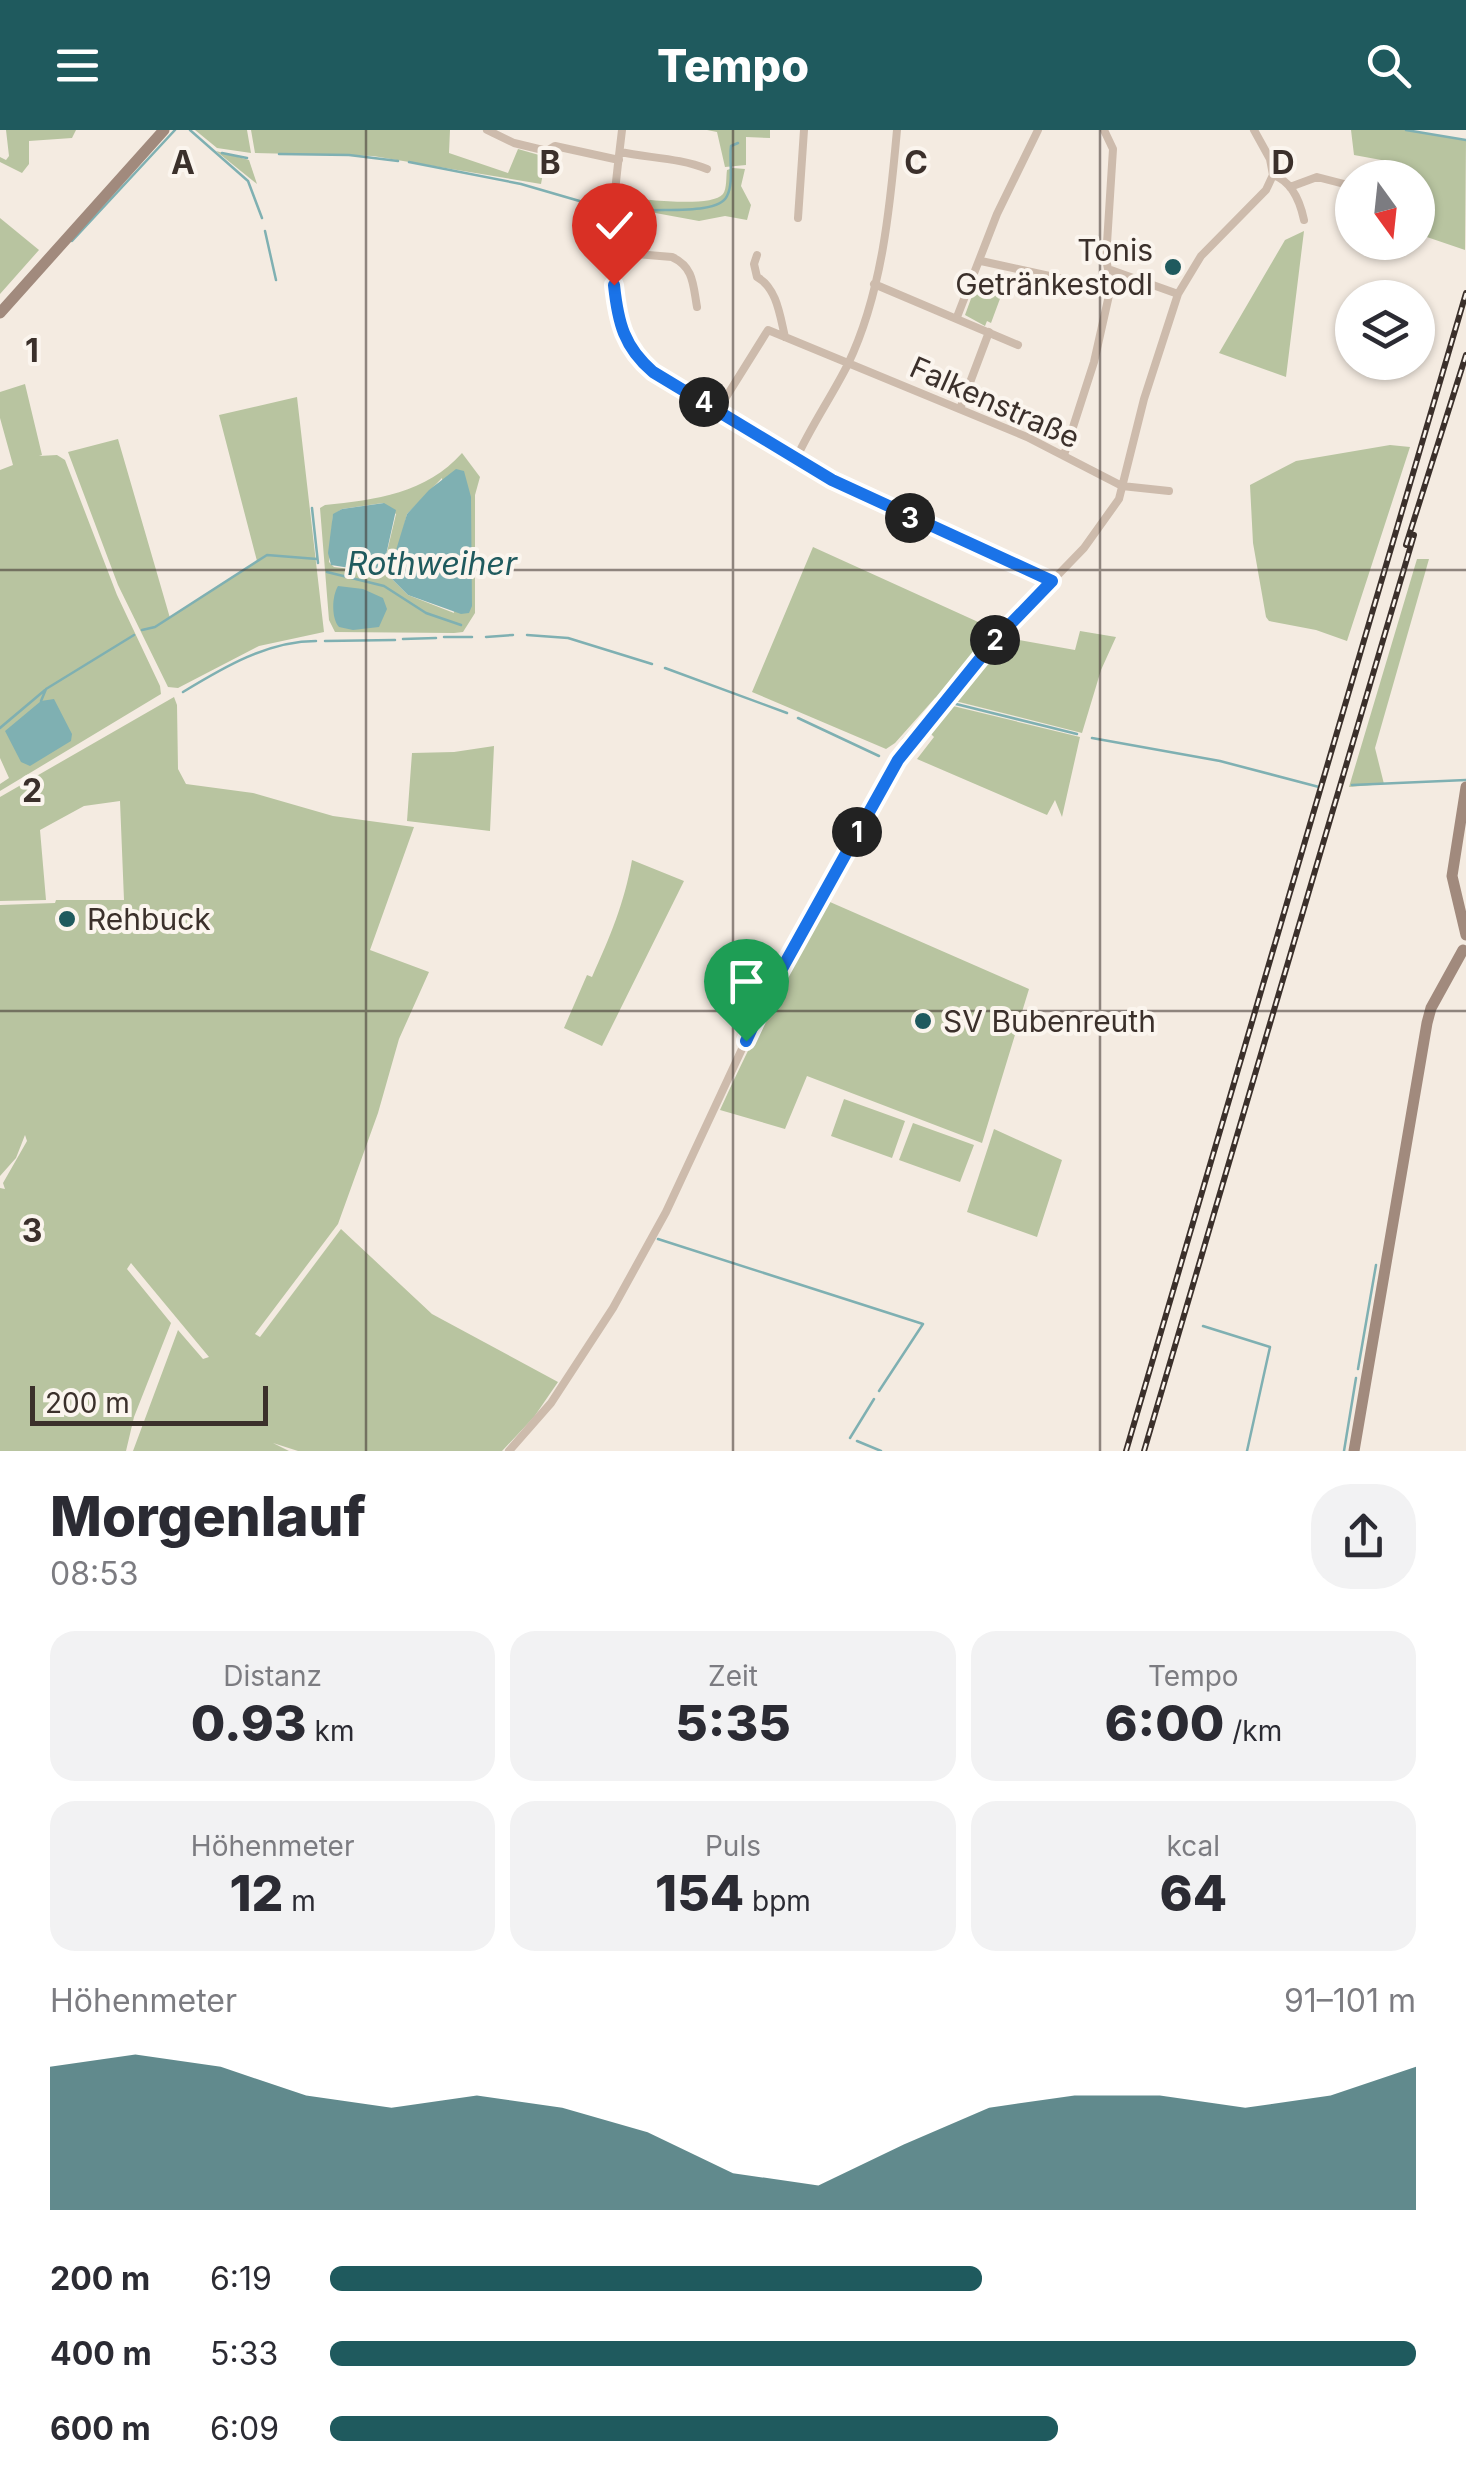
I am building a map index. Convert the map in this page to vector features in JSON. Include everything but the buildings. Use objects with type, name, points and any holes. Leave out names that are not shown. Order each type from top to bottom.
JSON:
[{"type":"main road","points":[[0,313],[160,134]]},
{"type":"main road","points":[[1354,1451],[1430,1008],[1465,946],[1462,906],[1452,876],[1466,787]]},
{"type":"main road","points":[[1448,982],[1466,972]]},
{"type":"street","points":[[487,130],[514,143],[547,151],[556,146],[690,162],[707,170]]},
{"type":"street","points":[[622,130],[612,252],[617,313],[633,354],[653,372],[796,459],[894,510],[1052,581]]},
{"type":"street","points":[[798,218],[804,130]]},
{"type":"street","points":[[796,459],[849,362],[874,284],[892,190],[897,130]]},
{"type":"street","points":[[957,317],[997,214],[1038,130]]},
{"type":"street","points":[[1104,130],[1113,148],[1108,269],[1178,294]]},
{"type":"street","points":[[509,1451],[552,1403],[613,1308],[666,1212],[769,992],[898,760],[995,640],[1098,530],[1119,500],[1144,398],[1178,294],[1201,256],[1258,198],[1272,175],[1270,159],[1254,130]]},
{"type":"street","points":[[1272,175],[1290,187],[1304,220]]},
{"type":"street","points":[[1290,187],[1317,177],[1335,182]]},
{"type":"street","points":[[612,252],[681,261],[688,268],[698,306]]},
{"type":"street","points":[[757,255],[757,277],[767,282],[778,298],[785,337]]},
{"type":"street","points":[[981,261],[1109,289]]},
{"type":"street","points":[[1064,455],[1094,362],[1114,273]]},
{"type":"street","points":[[756,287],[767,282]]},
{"type":"street","points":[[874,284],[1018,345]]},
{"type":"street","points":[[718,410],[768,330],[785,337]]},
{"type":"street","points":[[960,410],[990,332]]},
{"type":"street","name":"Falkenstraße","points":[[785,337],[1064,455],[1122,486]]},
{"type":"street","points":[[1122,486],[1170,491]]},
{"type":"green space","points":[[6,130],[76,130],[72,138],[29,141],[29,164],[22,173],[0,162],[0,157],[6,160],[9,156]]},
{"type":"green space","points":[[195,130],[247,130],[251,153],[217,148]]},
{"type":"green space","points":[[251,130],[450,130],[449,153],[508,173],[518,149],[546,157],[541,184],[373,156],[255,153]]},
{"type":"green space","points":[[707,130],[770,130],[770,138],[746,137],[746,165],[725,167],[717,132]]},
{"type":"green space","points":[[1351,130],[1406,130],[1466,140],[1465,250],[1435,240],[1435,160],[1381,160],[1354,155]]},
{"type":"green space","points":[[216,151],[249,160],[257,184]]},
{"type":"green space","points":[[745,169],[741,186],[751,205],[747,220],[725,216],[699,221],[650,212],[624,218],[626,198],[692,202],[716,198],[724,192],[727,170]]},
{"type":"green space","points":[[0,218],[39,250],[0,294]]},
{"type":"green space","points":[[1304,231],[1286,377],[1219,353],[1285,240]]},
{"type":"green space","points":[[976,285],[1001,296],[991,323],[987,321],[985,326],[965,315]]},
{"type":"green space","points":[[25,384],[42,455],[39,456],[57,455],[65,460],[117,595],[161,694],[0,791],[0,784],[9,778],[0,758],[0,470],[13,465],[0,418],[0,392]]},
{"type":"green space","points":[[297,397],[324,632],[259,646],[178,688],[168,687],[118,585],[68,452],[118,439],[170,618],[257,561],[219,415]]},
{"type":"green space","points":[[1390,445],[1410,447],[1347,641],[1269,621],[1253,543],[1250,485],[1296,461]]},
{"type":"green space","points":[[462,453],[480,477],[475,495],[475,613],[463,632],[335,632],[329,620],[320,508],[399,492],[448,467]],"holes":[[[442,478],[454,613],[408,595],[391,578],[407,514]],[[383,503],[396,514],[382,573],[334,567],[329,562],[333,515],[342,509]]]},
{"type":"green space","points":[[813,547],[998,631],[948,691],[935,698],[886,749],[752,692]]},
{"type":"green space","points":[[1417,559],[1429,559],[1375,748],[1384,784],[1349,787]]},
{"type":"green space","points":[[1080,631],[1116,637],[1101,670],[1082,733],[955,701],[1000,645],[1016,650],[1019,640],[1075,650]]},
{"type":"green space","points":[[174,697],[178,769],[186,784],[253,793],[333,816],[414,827],[370,950],[429,972],[399,1039],[378,1113],[338,1224],[255,1334],[260,1337],[341,1229],[432,1314],[558,1382],[534,1417],[502,1451],[298,1451],[273,1443],[289,1451],[133,1451],[178,1330],[203,1359],[209,1357],[131,1263],[127,1269],[171,1323],[134,1417],[126,1451],[0,1451],[0,1188],[5,1189],[3,1183],[27,1141],[25,1135],[16,1158],[0,1176],[0,905],[124,900],[120,801],[84,806],[40,830],[46,900],[0,901],[0,797]]},
{"type":"green space","points":[[953,706],[1080,737],[1062,817],[1055,800],[1047,815],[917,759],[934,737],[930,733]]},
{"type":"green space","points":[[494,746],[490,831],[407,821],[412,753]]},
{"type":"green space","points":[[632,860],[684,881],[602,1046],[564,1028],[610,934]]},
{"type":"green space","name":"SV Bubenreuth","points":[[830,902],[1029,989],[982,1143],[807,1076],[785,1129],[720,1110],[772,1004]]},
{"type":"green space","points":[[844,1099],[905,1121],[892,1158],[831,1136]]},
{"type":"green space","points":[[913,1123],[974,1145],[960,1182],[899,1160]]},
{"type":"green space","points":[[994,1129],[1062,1160],[1037,1237],[967,1212]]},
{"type":"water","name":"Rothweiher","points":[[456,469],[464,471],[471,497],[472,606],[469,613],[461,614],[408,595],[391,578],[390,570],[407,514]]},
{"type":"water","name":"Rothweiher","points":[[384,503],[396,510],[382,573],[331,565],[328,553],[333,514]]},
{"type":"water","name":"Rothweiher","points":[[338,586],[363,589],[383,598],[387,609],[379,627],[339,627],[333,607]]},
{"type":"water","points":[[54,699],[72,734],[71,741],[30,766],[21,762],[5,731],[41,701]]},
{"type":"waterway","points":[[72,241],[175,130]]},
{"type":"waterway","points":[[190,130],[248,181],[262,218]]},
{"type":"waterway","points":[[1406,130],[1466,140]]},
{"type":"waterway","points":[[633,212],[699,209],[721,202],[730,185],[731,146],[738,143]]},
{"type":"waterway","points":[[222,153],[247,158]]},
{"type":"waterway","points":[[279,154],[349,155],[398,161]]},
{"type":"waterway","points":[[409,162],[521,184],[607,209]]},
{"type":"waterway","points":[[265,231],[276,280]]},
{"type":"waterway","points":[[312,508],[318,563]]},
{"type":"waterway","points":[[142,630],[155,627],[267,555],[317,559]]},
{"type":"waterway","points":[[327,572],[384,586],[426,613],[461,625]]},
{"type":"waterway","points":[[41,701],[46,689],[134,635]]},
{"type":"waterway","points":[[486,637],[513,635]]},
{"type":"waterway","points":[[527,635],[568,638],[652,664]]},
{"type":"waterway","points":[[444,637],[472,637]]},
{"type":"waterway","points":[[403,639],[436,638]]},
{"type":"waterway","points":[[325,641],[395,640]]},
{"type":"waterway","points":[[183,692],[264,651],[316,641]]},
{"type":"waterway","points":[[665,668],[787,713]]},
{"type":"waterway","points":[[0,728],[45,690]]},
{"type":"waterway","points":[[903,740],[940,701]]},
{"type":"waterway","points":[[956,704],[1077,734]]},
{"type":"waterway","points":[[798,718],[879,756]]},
{"type":"waterway","points":[[1092,738],[1220,761],[1319,787]]},
{"type":"waterway","points":[[1352,785],[1466,780]]},
{"type":"waterway","points":[[658,1239],[923,1324],[879,1391]]},
{"type":"waterway","points":[[1358,1369],[1376,1265]]},
{"type":"waterway","points":[[1203,1326],[1270,1347],[1247,1451]]},
{"type":"waterway","points":[[1344,1451],[1356,1378]]},
{"type":"waterway","points":[[850,1438],[874,1399]]},
{"type":"waterway","points":[[857,1441],[881,1451]]},
{"type":"railway","points":[[1126,1451],[1466,293]]},
{"type":"railway","points":[[1406,545],[1466,355]]},
{"type":"railway","points":[[1144,1451],[1414,535]]},
{"type":"place","name":"Tonis Getränkestodl","points":[[1173,267]]},
{"type":"place","name":"Rehbuck","points":[[67,919]]},
{"type":"place","name":"SV Bubenreuth","points":[[923,1021]]},
{"type":"route","points":[[614,285],[624,339],[633,354],[653,372],[832,480],[1052,581],[995,640],[898,760],[769,992],[746,1041]]}]
